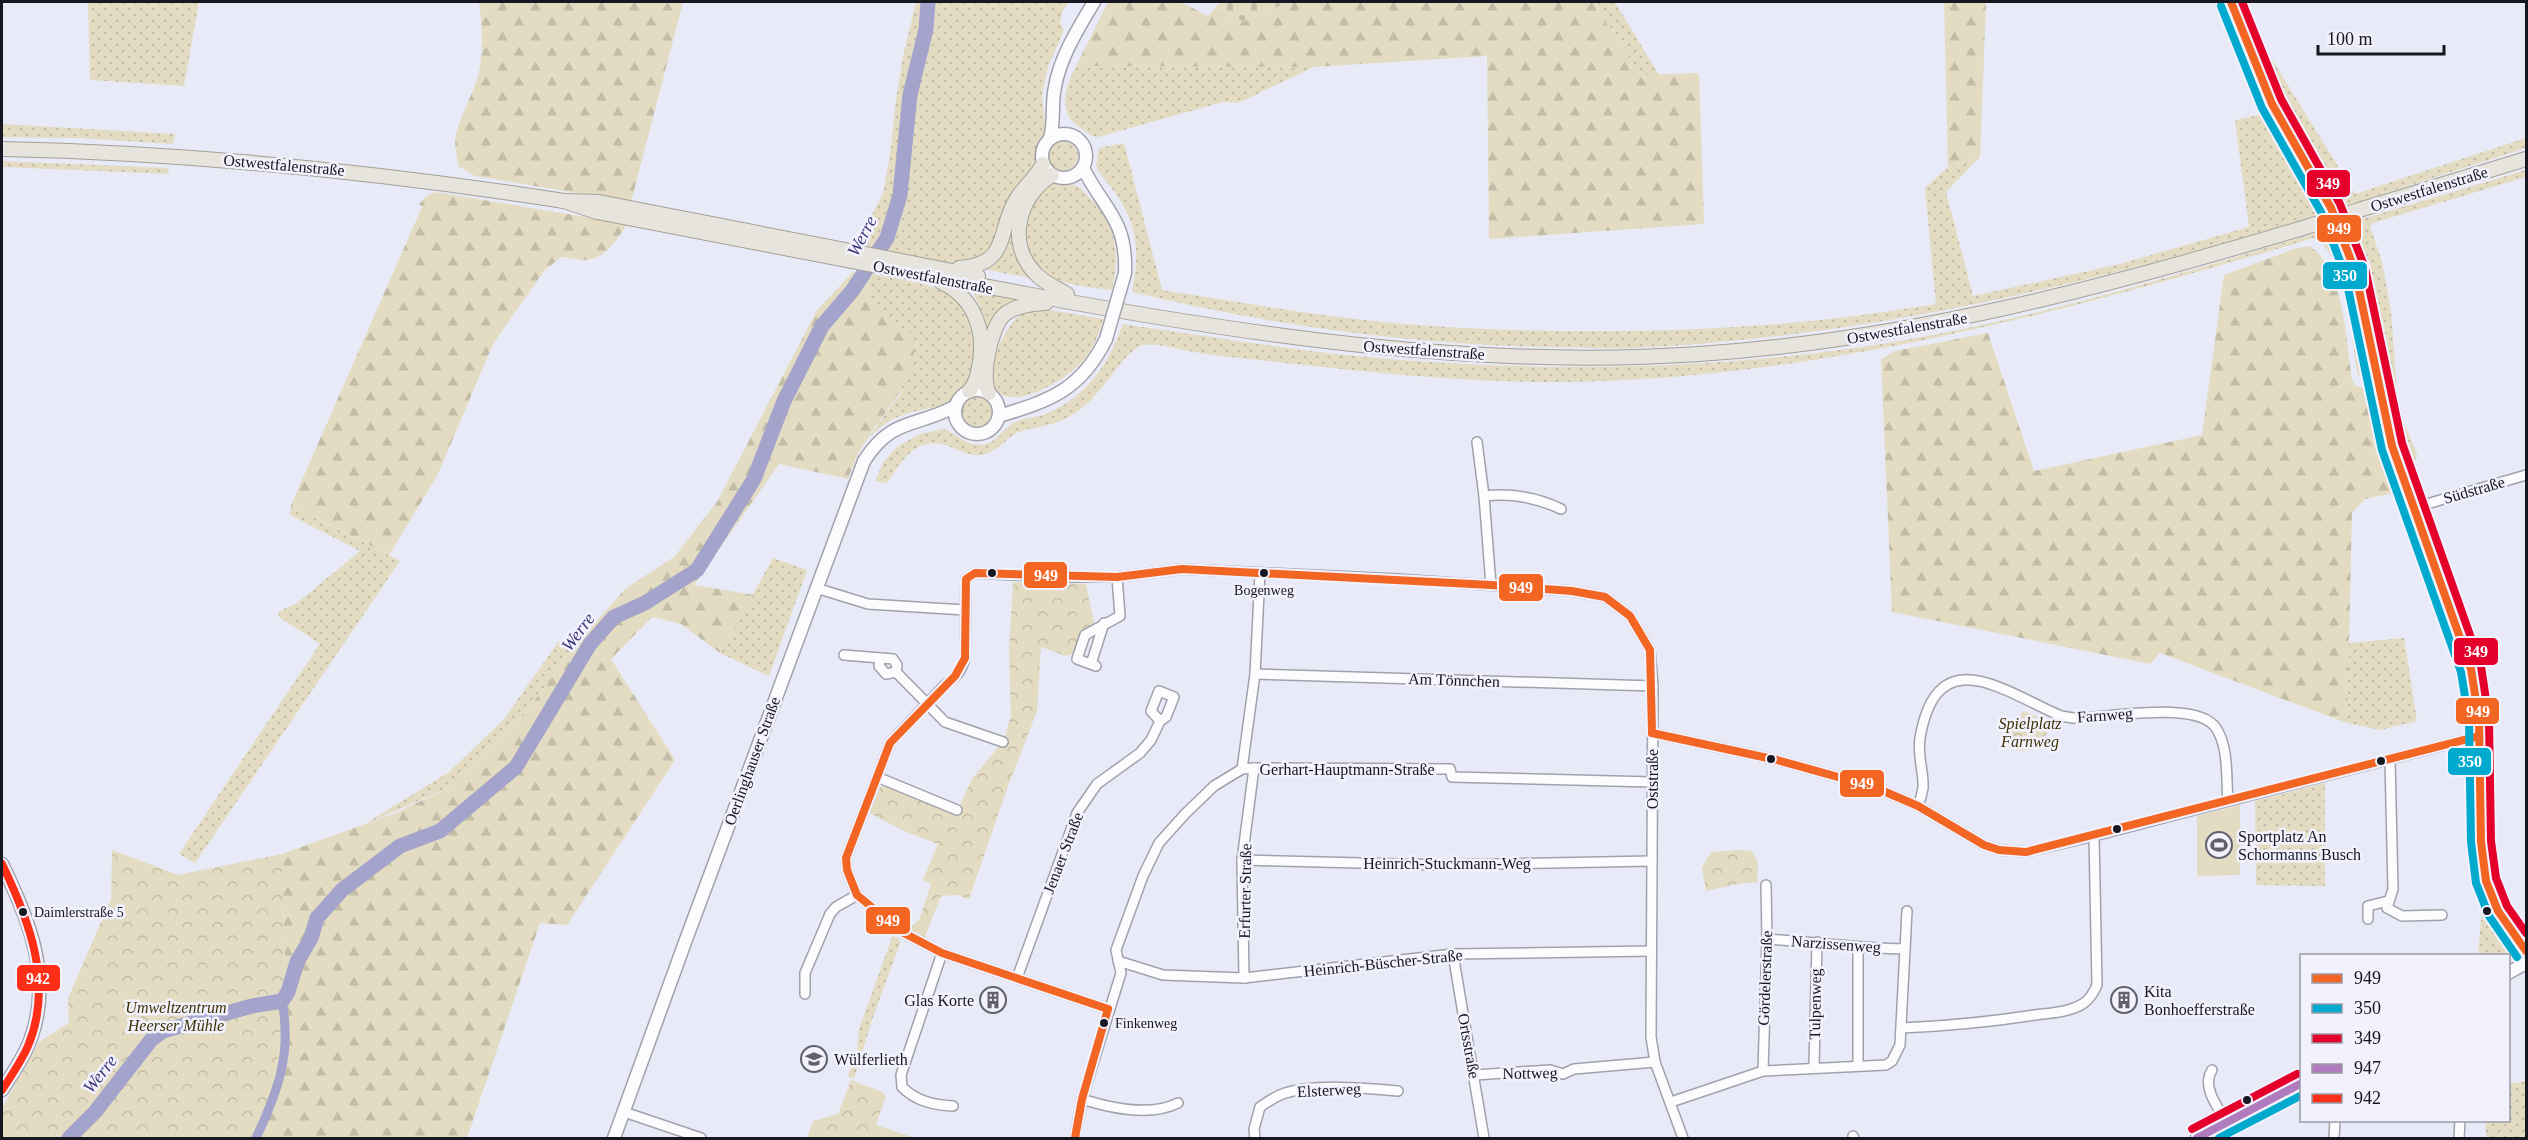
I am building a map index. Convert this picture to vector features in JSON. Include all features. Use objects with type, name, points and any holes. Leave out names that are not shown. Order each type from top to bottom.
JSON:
[{"type":"main road","points":[[1067,298],[1037,276],[1023,256],[1019,240],[1020,214],[1047,170],[1043,147],[1050,138],[1054,112],[1054,90],[1061,66],[1094,2]]},
{"type":"main road","points":[[2231,2],[2272,104],[2322,190],[2355,271],[2385,423],[2417,507],[2471,669],[2477,702],[2481,842],[2486,881],[2498,911],[2526,951]]},
{"type":"main road","points":[[923,270],[971,267],[985,262],[995,253],[1003,237],[1017,198],[1038,173],[1047,170],[1066,178],[1073,177],[1083,168],[1086,160],[1084,146],[1059,124],[1054,112]]},
{"type":"main road","points":[[1050,138],[1068,134]]},
{"type":"main road","name":"Ostwestfalenstraße","points":[[2,148],[171,155],[355,172],[564,201],[1067,298],[1268,333],[1362,346],[1476,355],[1636,357],[1760,350],[1859,337],[1977,316],[2171,267],[2526,159]]},
{"type":"main road","points":[[923,270],[952,288],[970,305],[978,322],[982,339],[978,377],[969,391],[958,400],[956,406],[957,421],[965,431],[977,434],[989,431],[999,416],[1048,399],[1068,388],[1086,372],[1106,339],[1125,273],[1125,249],[1119,227],[1108,205],[1083,168]]},
{"type":"main road","points":[[1073,177],[1096,190]]},
{"type":"main road","points":[[999,416],[985,381],[992,339],[1001,319],[1005,314],[1025,305],[1067,298]]},
{"type":"main road","points":[[969,391],[983,390],[993,397],[1024,407]]},
{"type":"main road","name":"Oerlinghauser Straße","points":[[614,1138],[854,485],[872,449],[896,428],[931,418],[956,406]]},
{"type":"main road","name":"Oerlinghauser Straße","points":[[931,418],[957,421]]},
{"type":"main road","points":[[2,864],[22,904],[32,933],[38,962],[39,995],[31,1038],[2,1090]]},
{"type":"main road","points":[[2510,972],[2526,963]]},
{"type":"main road","points":[[2198,1138],[2300,1084]]},
{"type":"street","points":[[1477,442],[1491,585]]},
{"type":"street","name":"Südstraße","points":[[2417,507],[2526,475]]},
{"type":"street","points":[[1484,496],[1504,494],[1525,496],[1561,509]]},
{"type":"street","name":"Oststraße","points":[[965,610],[966,579],[975,573],[1117,577],[1182,568],[1491,585],[1572,591],[1605,597],[1630,616],[1650,650],[1653,686],[1651,1037],[1655,1062],[1683,1138]]},
{"type":"street","points":[[1242,769],[1255,674],[1260,573]]},
{"type":"street","points":[[1104,623],[1093,665],[1077,659],[1085,635],[1104,623],[1120,616],[1117,577]]},
{"type":"street","points":[[816,588],[868,604],[965,610],[963,667],[956,677],[890,743],[846,858],[847,870],[857,896],[902,932],[942,953],[1108,1009]]},
{"type":"street","points":[[844,655],[893,659],[897,665],[896,672],[945,722],[1003,742]]},
{"type":"street","name":"Am Tönnchen","points":[[1255,674],[1653,686]]},
{"type":"street","name":"Farnweg","points":[[1918,806],[1923,788],[1920,739],[1929,707],[1937,692],[1946,683],[1959,680],[1982,680],[2061,716],[2073,718],[2157,711],[2196,716],[2207,720],[2216,728],[2223,748],[2228,801]]},
{"type":"street","name":"Jenaer Straße","points":[[1017,978],[1077,813],[1097,784],[1140,753],[1151,740],[1160,721]]},
{"type":"street","points":[[1652,734],[1777,760],[1874,787],[1918,806],[1970,838],[1999,850],[2026,852],[2479,736]]},
{"type":"street","points":[[2387,905],[2393,889],[2390,760]]},
{"type":"street","name":"Gerhart-Hauptmann-Straße","points":[[1076,1138],[1082,1099],[1121,972],[1116,950],[1128,912],[1159,843],[1214,786],[1242,769],[1254,768],[1450,769],[1452,777],[1652,782]]},
{"type":"street","name":"Erfurter Straße","points":[[1244,978],[1242,860],[1254,768]]},
{"type":"street","points":[[877,777],[957,810]]},
{"type":"street","points":[[1901,1028],[1974,1024],[2051,1013],[2072,1009],[2084,1004],[2093,996],[2097,985],[2094,836]]},
{"type":"street","name":"Heinrich-Stuckmann-Weg","points":[[1242,860],[1441,865],[1652,861]]},
{"type":"street","name":"Gördelerstraße","points":[[1763,1071],[1767,939],[1766,885]]},
{"type":"street","points":[[805,994],[805,973],[830,914],[836,907],[857,896]]},
{"type":"street","points":[[2368,919],[2368,906],[2387,905],[2402,915],[2442,915]]},
{"type":"street","points":[[1671,1102],[1763,1071],[1814,1067],[1877,1067],[1892,1060],[1900,1045],[1907,911]]},
{"type":"street","name":"Narzissenweg","points":[[1767,939],[1816,942],[1858,948],[1905,949]]},
{"type":"street","name":"Tulpenweg","points":[[1814,1067],[1816,942]]},
{"type":"street","points":[[1858,948],[1858,1066]]},
{"type":"street","name":"Heinrich-Büscher-Straße","points":[[1118,961],[1164,975],[1244,978],[1453,954],[1651,951]]},
{"type":"street","points":[[942,953],[901,1075],[902,1087],[911,1097],[936,1106],[953,1106]]},
{"type":"street","name":"Ortsstraße","points":[[1453,954],[1484,1138]]},
{"type":"street","name":"Nottweg","points":[[1475,1075],[1550,1070],[1563,1074],[1574,1069],[1655,1062]]},
{"type":"street","points":[[2212,1070],[2208,1077],[2208,1087],[2226,1123]]},
{"type":"street","name":"Elsterweg","points":[[1255,1138],[1254,1129],[1260,1107],[1281,1094],[1308,1089],[1361,1087],[1398,1091]]},
{"type":"street","points":[[1082,1099],[1107,1107],[1144,1109],[1168,1108],[1178,1103]]},
{"type":"street","points":[[624,1112],[701,1138]]},
{"type":"street","points":[[2334,1138],[2335,1122]]},
{"type":"street","points":[[2459,1138],[2460,1122]]},
{"type":"green space","points":[[199,2],[184,86],[90,80],[88,3]]},
{"type":"green space","points":[[479,2],[683,2],[631,202],[475,176],[458,166],[456,134],[478,76],[481,58],[482,30]]},
{"type":"green space","points":[[916,2],[1069,2],[1063,10],[1060,23],[1064,30],[1048,67],[1044,85],[1042,97],[1046,130],[1037,146],[1035,165],[992,247],[975,260],[959,263],[948,262],[857,245],[883,193],[903,56]]},
{"type":"green space","points":[[1108,2],[1181,2],[1208,16],[1210,14],[1245,21],[1288,2],[1593,2],[1640,75],[1699,73],[1704,224],[1489,239],[1487,56],[1314,67],[1076,66]]},
{"type":"green space","points":[[1220,2],[1288,2],[1245,21],[1210,14]]},
{"type":"green space","points":[[1593,2],[1615,2],[1659,75],[1640,75]]},
{"type":"green space","points":[[1944,2],[1986,2],[1980,157],[1948,167]]},
{"type":"green space","points":[[2270,56],[2355,194],[2526,138],[2526,148],[2345,206],[2288,108],[2266,60]]},
{"type":"green space","points":[[1076,66],[1314,67],[1238,103],[1223,102],[1098,137],[1089,134],[1074,123],[1066,108],[1066,92]]},
{"type":"green space","points":[[2268,113],[2324,213],[2154,262],[1983,303],[1809,332],[1721,342],[1633,348],[1496,345],[1391,337],[1286,323],[1132,292],[1136,255],[1132,226],[1120,200],[1096,165],[1099,148],[1124,143],[1162,290],[1304,312],[1410,325],[1569,331],[1691,329],[1814,321],[1936,304],[1925,188],[1948,167],[1980,157],[1946,192],[1973,296],[2120,264],[2249,227],[2235,120]]},
{"type":"green space","points":[[2,124],[175,134],[173,144],[76,138],[2,137]]},
{"type":"green space","points":[[1063,141],[1074,145],[1078,156],[1074,167],[1063,171],[1052,167],[1048,156],[1052,145]]},
{"type":"green space","points":[[2,161],[169,168],[168,174],[2,167]]},
{"type":"green space","points":[[2526,170],[2526,177],[2373,223],[2370,226],[2382,262],[2391,311],[2397,391],[2403,420],[2417,454],[2417,458],[2412,461],[2398,421],[2378,314],[2352,222]]},
{"type":"green space","points":[[1052,183],[1079,187],[1106,219],[1116,252],[1112,290],[1080,286],[1056,279],[1040,269],[1033,260],[1025,238],[1027,214],[1037,193]]},
{"type":"green space","points":[[436,192],[627,224],[608,250],[596,258],[580,260],[561,257],[544,271],[493,344],[437,476],[389,555],[291,505],[422,207],[419,204],[428,195]]},
{"type":"green space","points":[[1012,225],[1014,225],[1030,278],[983,269],[1006,246]]},
{"type":"green space","points":[[2332,228],[2351,282],[2361,323],[2368,361],[2368,378],[2365,379],[2358,374],[2341,279],[2325,247],[2314,238],[2126,292],[1937,337],[1841,356],[1648,379],[1550,382],[1437,378],[1226,357],[1161,345],[1144,345],[1130,354],[1090,401],[1066,418],[1019,432],[986,454],[969,454],[939,444],[920,446],[906,457],[887,483],[875,481],[884,461],[898,446],[920,434],[944,429],[966,442],[976,445],[987,444],[1015,422],[1043,415],[1072,400],[1094,379],[1110,354],[1123,324],[1256,344],[1401,360],[1596,367],[1725,362],[1854,348],[1975,327],[2095,297]]},
{"type":"green space","points":[[2310,246],[2321,257],[2337,289],[2342,307],[2352,380],[2356,386],[2370,390],[2380,434],[2401,492],[2365,499],[2352,513],[2347,723],[2160,653],[2150,664],[1892,612],[1881,359],[1895,351],[1988,333],[2034,471],[2202,435],[2224,275],[2297,248]]},
{"type":"green space","points":[[853,272],[871,276],[867,293],[871,304],[914,337],[914,353],[905,381],[861,448],[848,479],[779,464],[694,585],[754,595],[720,653],[681,624],[652,617],[611,659],[675,760],[567,925],[540,923],[467,1138],[252,1138],[270,1097],[286,1010],[282,854],[393,814],[457,784],[532,704],[575,646],[625,589],[674,557],[717,502],[817,310]]},
{"type":"green space","points":[[872,274],[927,285],[953,298],[960,305],[971,325],[976,359],[970,378],[950,402],[946,405],[899,416],[881,427],[862,447],[900,394],[894,321],[870,303],[868,291]]},
{"type":"green space","points":[[972,290],[1019,298],[1019,300],[985,336],[985,320]]},
{"type":"green space","points":[[1038,308],[1104,319],[1093,346],[1076,368],[1043,389],[1018,397],[1007,396],[998,392],[993,385],[992,366],[995,356],[1004,335],[1014,321],[1025,312]]},
{"type":"green space","points":[[977,397],[988,401],[992,412],[988,423],[977,427],[966,423],[962,412],[966,401]]},
{"type":"green space","points":[[291,505],[400,561],[195,863],[179,854],[320,644],[279,617],[278,612],[297,603],[360,551],[290,515]]},
{"type":"green space","points":[[773,558],[807,570],[769,676],[720,653]]},
{"type":"green space","points":[[1013,582],[1086,584],[1094,623],[1079,636],[1072,654],[1066,656],[1041,647],[1037,711],[969,899],[957,895],[941,896],[924,939],[909,928],[919,920],[931,884],[923,880],[938,844],[904,831],[870,813],[880,787],[890,786],[956,813],[972,779],[1004,740],[1011,715],[1009,651]]},
{"type":"green space","points":[[2404,638],[2417,721],[2380,730],[2347,723],[2349,643]]},
{"type":"green space","points":[[559,641],[575,646],[532,704],[457,784],[365,824],[449,772],[504,719]]},
{"type":"green space","name":"Spielplatz Farnweg","points":[[2023,711],[2051,722],[2041,748],[2019,751],[2009,748],[2006,740]]},
{"type":"green space","points":[[2325,783],[2325,886],[2256,885],[2255,801]]},
{"type":"green space","name":"Sportplatz An Schormanns Busch","points":[[2240,805],[2240,875],[2197,876],[2197,816]]},
{"type":"green space","name":"Umweltzentrum Heerser Mühle","points":[[112,850],[178,875],[282,854],[286,1010],[270,1097],[252,1138],[2,1138],[2,1108],[39,1042],[69,1023],[68,998],[111,899]]},
{"type":"green space","points":[[1751,851],[1758,862],[1757,883],[1742,883],[1706,891],[1702,868],[1711,852]]},
{"type":"green space","points":[[2482,908],[2511,950],[2512,960],[2510,962],[2510,954],[2478,954]]},
{"type":"green space","points":[[893,935],[901,941],[872,1020],[854,1079],[848,1076],[857,1050],[859,1029]]},
{"type":"green space","points":[[851,1080],[882,1092],[886,1096],[876,1125],[915,1138],[807,1138],[813,1121],[838,1114]]},
{"type":"green space","points":[[2526,1081],[2526,1138],[2486,1138],[2486,1122],[2510,1122],[2510,1084]]},
{"type":"waterway","name":"Werre","points":[[69,1138],[95,1112],[151,1040],[163,1031],[252,1006],[282,1001],[288,992],[297,962],[311,938],[317,918],[342,890],[400,846],[440,831],[516,767],[590,644],[614,617],[645,603],[697,570],[754,479],[784,401],[822,326],[852,291],[887,238],[900,195],[910,95],[926,29],[928,2]]},
{"type":"waterway","points":[[256,1138],[271,1104],[281,1072],[285,1038],[282,1001]]},
{"type":"transit line","name":"949","points":[[2231,2],[2272,104],[2331,208],[2355,271],[2392,446],[2471,669],[2479,720],[2481,842],[2486,881],[2498,911],[2526,951]]},
{"type":"transit line","name":"349","points":[[2242,2],[2281,99],[2340,204],[2365,268],[2402,443],[2481,666],[2489,720],[2491,841],[2496,878],[2507,906],[2526,933]]},
{"type":"transit line","name":"350","points":[[2221,6],[2262,108],[2321,212],[2345,274],[2382,450],[2461,672],[2469,721],[2471,842],[2476,883],[2489,916],[2517,957]]},
{"type":"transit line","name":"949","points":[[1108,1009],[942,953],[902,932],[857,895],[847,870],[846,858],[890,743],[955,676],[965,658],[966,579],[975,573],[1117,577],[1182,569],[1491,585],[1572,591],[1605,597],[1630,616],[1650,650],[1652,733]]},
{"type":"transit line","name":"949","points":[[1652,733],[1777,760],[1874,787],[1918,806],[1984,845],[1999,850],[2026,852],[2479,736]]},
{"type":"transit line","name":"942","points":[[2,864],[29,930],[35,953],[39,999],[28,1046],[2,1090]]},
{"type":"transit line","name":"949","points":[[1075,1138],[1082,1099],[1108,1009]]},
{"type":"transit line","name":"349","points":[[2192,1129],[2297,1074]]},
{"type":"transit line","name":"947","points":[[2197,1138],[2300,1084]]},
{"type":"transit line","name":"350","points":[[2219,1138],[2300,1096]]},
{"type":"place","name":"Bogenweg","points":[[1264,573]]},
{"type":"place","name":"Sportplatz An Schormanns Busch","points":[[2219,845]]},
{"type":"place","name":"Daimlerstraße 5","points":[[23,912]]},
{"type":"place","name":"Glas Korte","points":[[993,1000]]},
{"type":"place","name":"Kita Bonhoefferstraße","points":[[2124,1000]]},
{"type":"place","name":"Finkenweg","points":[[1104,1023]]},
{"type":"place","name":"Wülferlieth","points":[[814,1059]]}]
